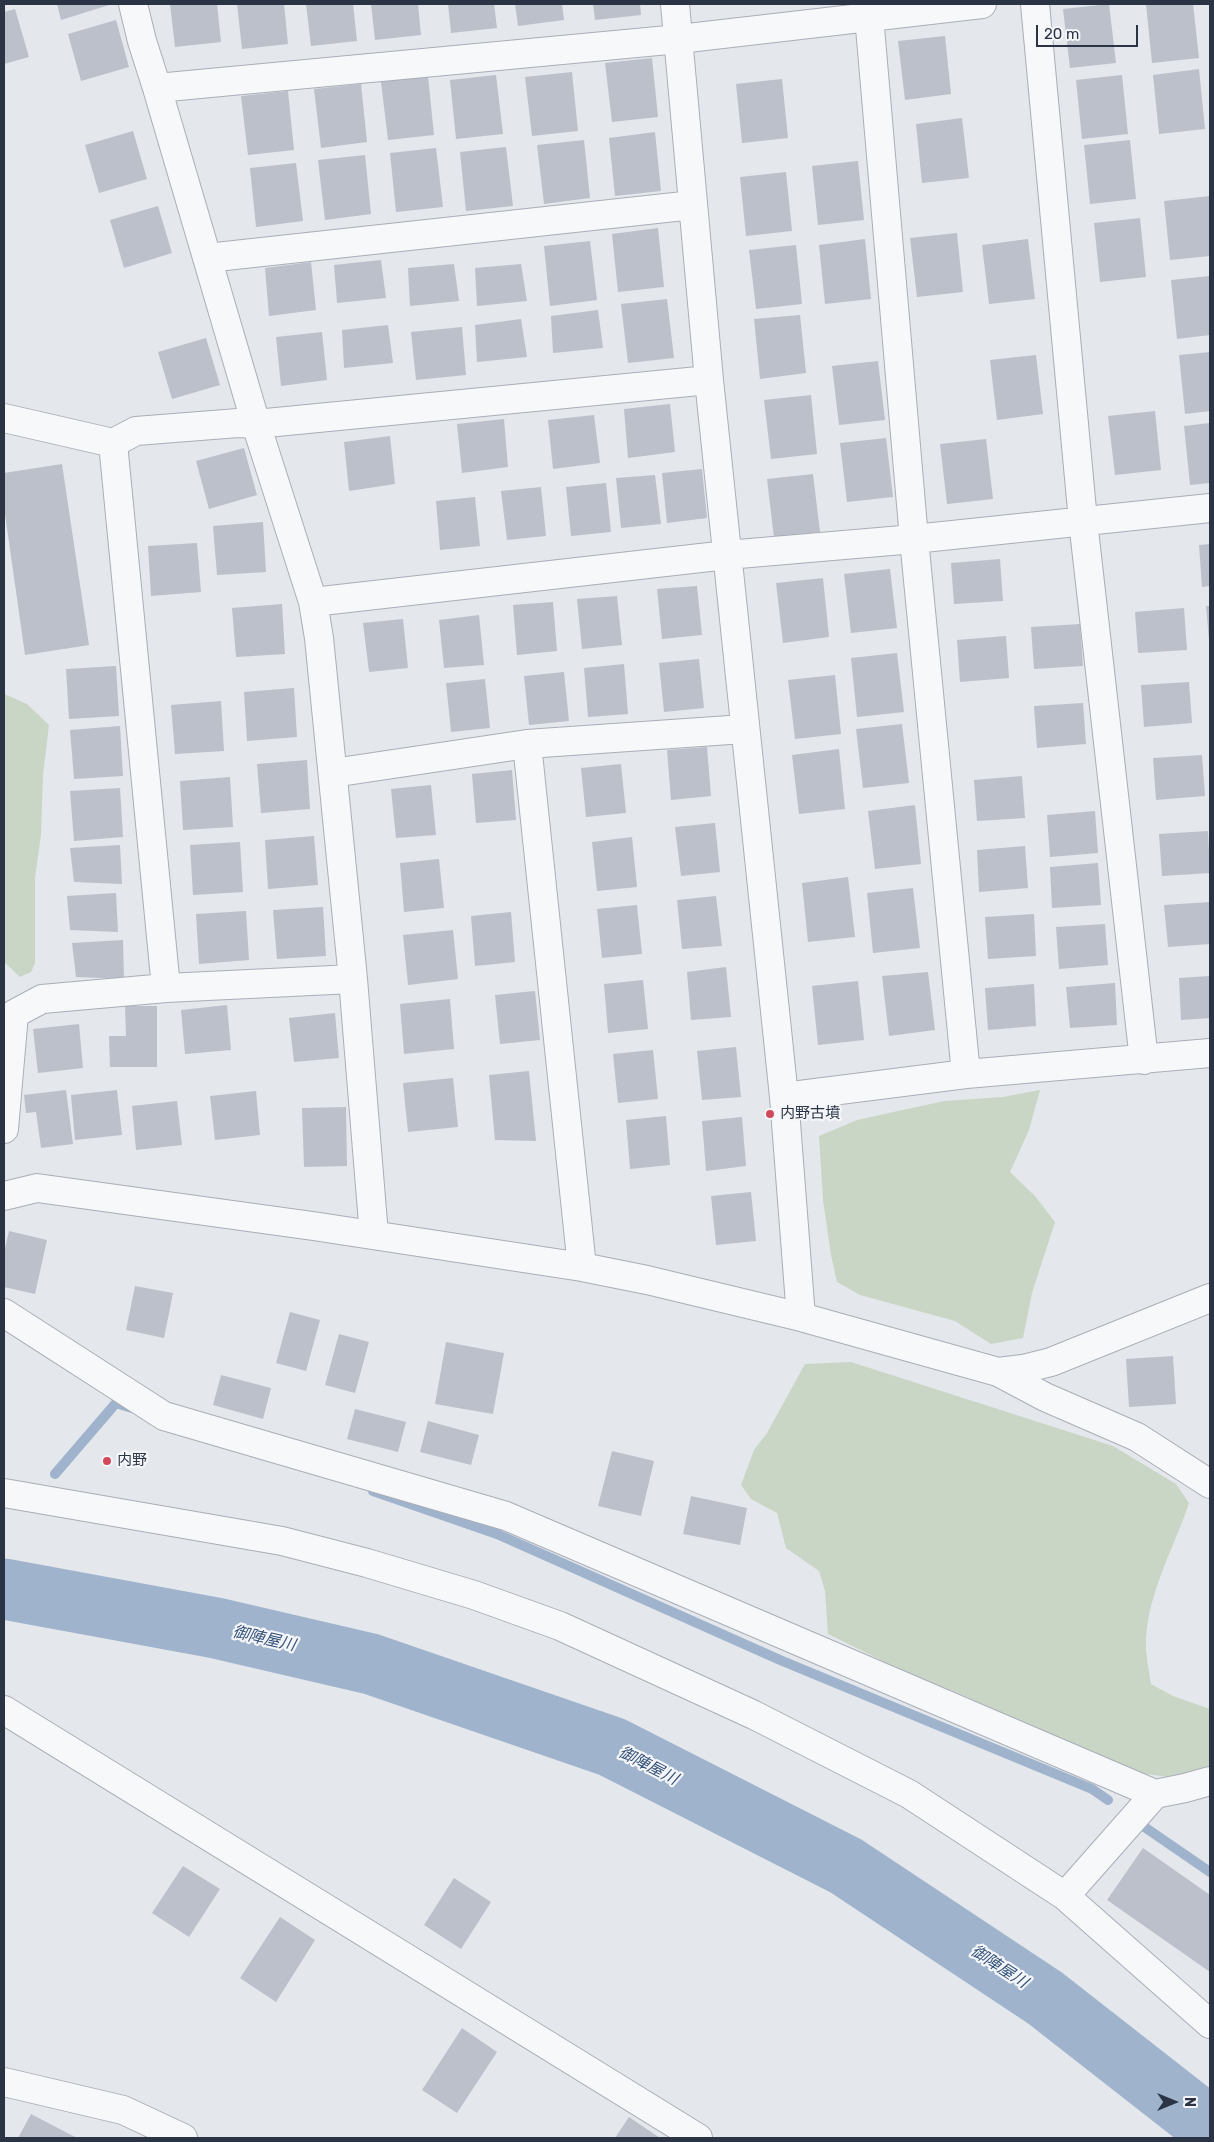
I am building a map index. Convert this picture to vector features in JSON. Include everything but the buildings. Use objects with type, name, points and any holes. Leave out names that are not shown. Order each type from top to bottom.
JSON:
[{"type":"street","points":[[133,4],[142,41],[158,88],[206,258],[256,424],[313,602],[319,638],[333,773],[374,1235]]},
{"type":"street","points":[[675,4],[709,380],[784,1097],[802,1317]]},
{"type":"street","points":[[158,88],[679,39],[982,4]]},
{"type":"street","points":[[1035,4],[1083,521],[1144,1060]]},
{"type":"street","points":[[869,16],[914,539],[966,1074]]},
{"type":"street","points":[[206,258],[693,205]]},
{"type":"street","points":[[4,418],[101,440],[136,431],[238,423],[256,424],[709,380]]},
{"type":"street","points":[[101,440],[166,988]]},
{"type":"street","points":[[313,602],[727,555],[914,539],[1210,508]]},
{"type":"street","points":[[333,773],[527,744],[744,729]]},
{"type":"street","points":[[527,744],[582,1267]]},
{"type":"street","points":[[4,1128],[9,1011],[42,999],[166,988],[352,979]]},
{"type":"street","points":[[784,1097],[966,1074],[1210,1054]]},
{"type":"street","points":[[4,1196],[36,1188],[374,1235],[582,1267],[648,1280],[802,1317],[998,1372],[1045,1397],[1137,1437],[1210,1484]]},
{"type":"street","points":[[998,1372],[1023,1369],[1051,1362],[1210,1298]]},
{"type":"street","points":[[4,1313],[164,1416],[506,1516],[1155,1794],[1198,1785],[1210,1803]]},
{"type":"street","points":[[4,1493],[282,1541],[367,1563],[474,1595],[560,1626],[754,1715],[909,1794],[1065,1896],[1210,2024]]},
{"type":"street","points":[[4,1710],[698,2138]]},
{"type":"street","points":[[1065,1896],[1155,1794]]},
{"type":"street","points":[[4,2082],[123,2110],[183,2138]]},
{"type":"green space","points":[[4,694],[27,704],[49,725],[43,775],[41,835],[35,878],[35,963],[31,972],[20,977],[4,962]]},
{"type":"green space","points":[[1040,1090],[1029,1130],[1010,1172],[1035,1196],[1055,1222],[1032,1293],[1023,1338],[991,1344],[955,1321],[860,1295],[837,1282],[823,1200],[819,1136],[857,1120],[944,1101],[1003,1097]]},
{"type":"green space","points":[[851,1362],[1113,1446],[1176,1484],[1189,1503],[1152,1603],[1146,1638],[1147,1655],[1151,1684],[1173,1696],[1210,1709],[1210,1769],[1175,1778],[1132,1772],[965,1696],[905,1672],[828,1634],[825,1591],[819,1571],[786,1548],[777,1513],[751,1499],[741,1485],[754,1450],[767,1433],[805,1364]]},
{"type":"waterway","points":[[55,1474],[116,1403],[132,1408]]},
{"type":"waterway","points":[[373,1491],[497,1534],[780,1660],[1092,1789],[1108,1800]]},
{"type":"waterway","name":"御陣屋川","points":[[4,1589],[216,1628],[371,1664],[612,1747],[846,1866],[1045,1998],[1210,2127]]},
{"type":"waterway","points":[[1143,1826],[1210,1872]]},
{"type":"place","name":"内野古墳","points":[[770,1114]]},
{"type":"place","name":"内野","points":[[107,1461]]}]
